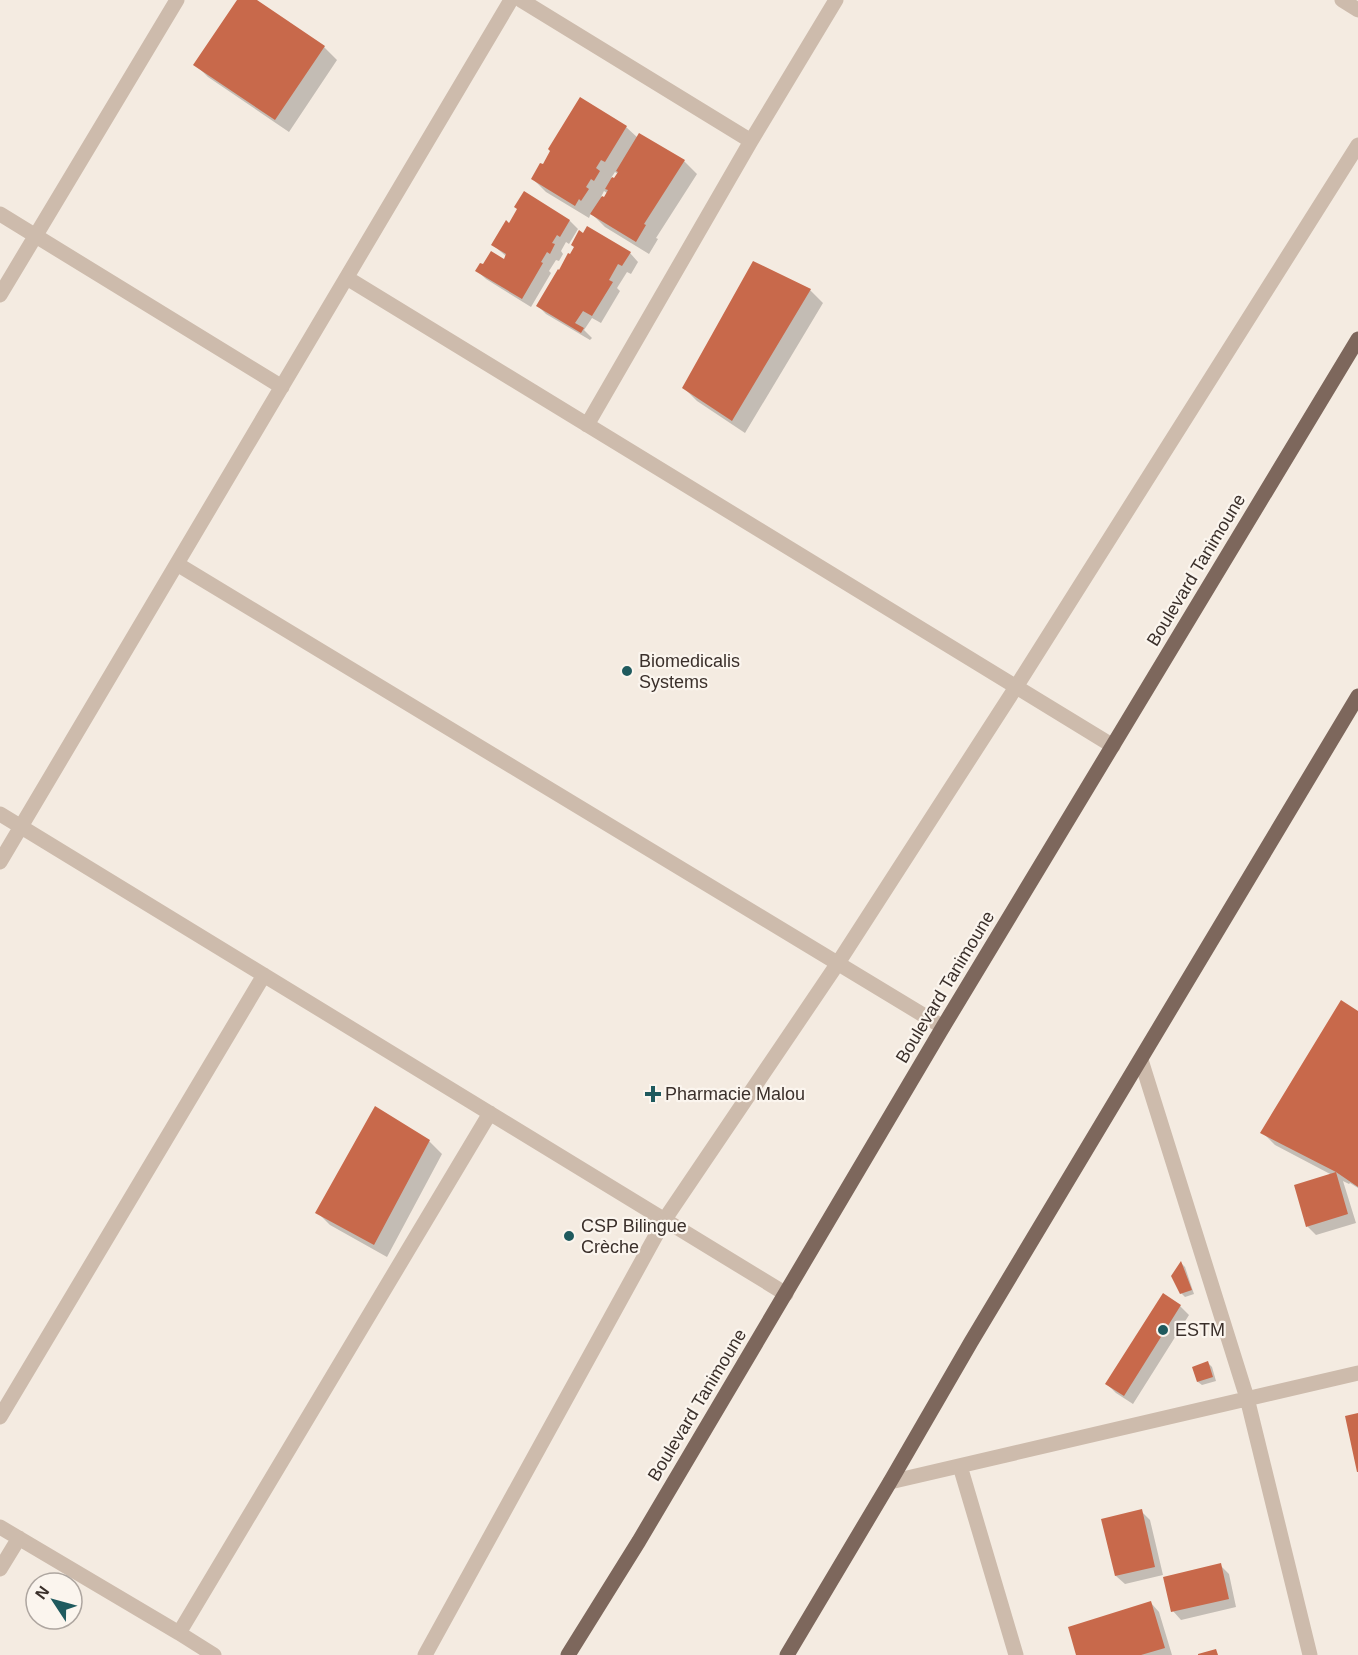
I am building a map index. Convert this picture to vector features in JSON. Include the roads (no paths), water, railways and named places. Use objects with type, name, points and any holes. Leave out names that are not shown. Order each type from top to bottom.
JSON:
[{"type":"main road","name":"Boulevard Tanimoune","points":[[568,1655],[639,1541],[943,1027],[1356,347]]},
{"type":"main road","points":[[787,1655],[1358,696]]},
{"type":"street","points":[[0,862],[511,0]]},
{"type":"street","points":[[521,0],[751,141]]},
{"type":"street","points":[[587,425],[751,141],[836,0]]},
{"type":"street","points":[[1342,0],[1358,10]]},
{"type":"street","points":[[0,295],[172,2]]},
{"type":"street","points":[[425,1655],[665,1219],[837,963],[1016,687],[1358,146]]},
{"type":"street","points":[[0,214],[282,387]]},
{"type":"street","points":[[347,278],[1113,746]]},
{"type":"street","points":[[177,564],[943,1027]]},
{"type":"street","points":[[0,814],[786,1294]]},
{"type":"street","points":[[0,1417],[264,975]]},
{"type":"street","points":[[1141,1060],[1247,1398],[1310,1655]]},
{"type":"street","points":[[179,1633],[490,1113]]},
{"type":"street","points":[[890,1482],[1358,1373]]},
{"type":"street","points":[[960,1466],[1016,1655]]},
{"type":"street","points":[[0,1527],[214,1655]]},
{"type":"street","points":[[0,1569],[19,1538]]},
{"type":"place","name":"Biomedicalis Systems","points":[[627,671]]},
{"type":"place","name":"Pharmacie Malou","points":[[653,1094]]},
{"type":"place","name":"CSP Bilingue Crèche","points":[[569,1236]]},
{"type":"place","name":"ESTM","points":[[1163,1330]]}]
